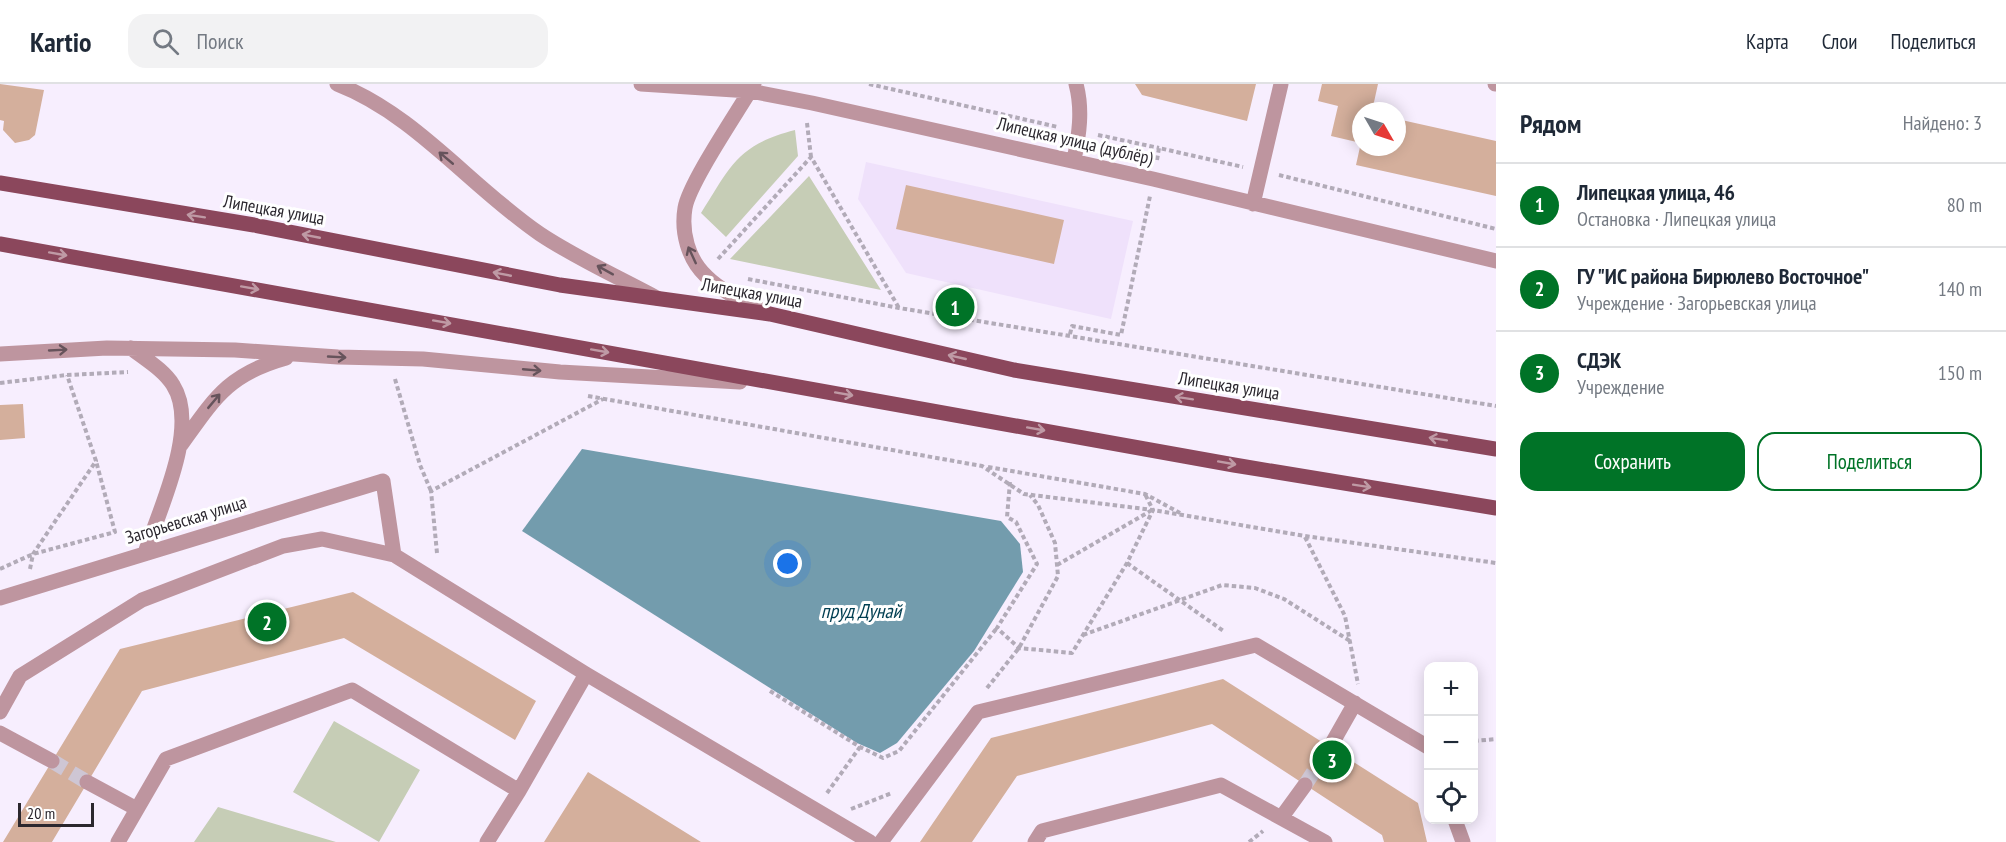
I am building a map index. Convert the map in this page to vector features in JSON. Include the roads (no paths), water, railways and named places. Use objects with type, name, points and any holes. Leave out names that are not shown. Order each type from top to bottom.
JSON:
[{"type":"main road","name":"Липецкая улица","points":[[0,183],[254,225],[560,285],[770,314],[1014,370],[1496,449]]},
{"type":"main road","points":[[0,244],[1234,465],[1496,508]]},
{"type":"street","points":[[337,84],[359,93],[399,119],[540,234],[657,298]]},
{"type":"street","name":"Липецкая улица (дублёр)","points":[[641,84],[752,88],[1074,160],[1496,261]]},
{"type":"street","points":[[1074,160],[1080,132],[1080,98],[1076,84]]},
{"type":"street","points":[[1253,204],[1281,84]]},
{"type":"street","points":[[752,88],[690,195],[685,206],[684,225],[690,255],[705,276],[731,295],[770,314]]},
{"type":"street","points":[[0,354],[131,348],[299,354],[423,359],[560,372],[786,384]]},
{"type":"street","points":[[131,348],[159,370],[173,385],[183,416],[180,448],[145,553]]},
{"type":"street","points":[[180,448],[228,384],[258,366],[299,354]]},
{"type":"street","name":"Загорьевская улица","points":[[0,598],[383,481],[394,555]]},
{"type":"street","points":[[0,712],[20,676],[142,600],[283,546],[322,539],[394,555],[586,674],[870,842]]},
{"type":"street","points":[[880,842],[978,712],[1256,645],[1424,745]]},
{"type":"street","points":[[487,842],[586,674]]},
{"type":"street","points":[[118,842],[166,759],[352,690],[519,791]]},
{"type":"street","points":[[1330,747],[1360,705]]},
{"type":"street","points":[[0,732],[51,761]]},
{"type":"street","points":[[87,782],[137,810]]},
{"type":"street","points":[[1035,842],[1042,831],[1221,785],[1325,842]]},
{"type":"street","points":[[1281,818],[1305,785]]},
{"type":"street","points":[[1457,824],[1463,842]]},
{"type":"water","name":"пруд Дунай","points":[[582,449],[1001,521],[1020,544],[1023,572],[974,651],[897,743],[880,753],[857,743],[522,531]]},
{"type":"tunnel","points":[[1305,785],[1330,747]]},
{"type":"tunnel","points":[[52,761],[87,782]]},
{"type":"place","name":"Липецкая улица, 46","points":[[955,307]]},
{"type":"place","name":"ГУ \"ИС района Бирюлево Восточное\"","points":[[267,622]]},
{"type":"place","name":"СДЭК","points":[[1332,760]]}]
